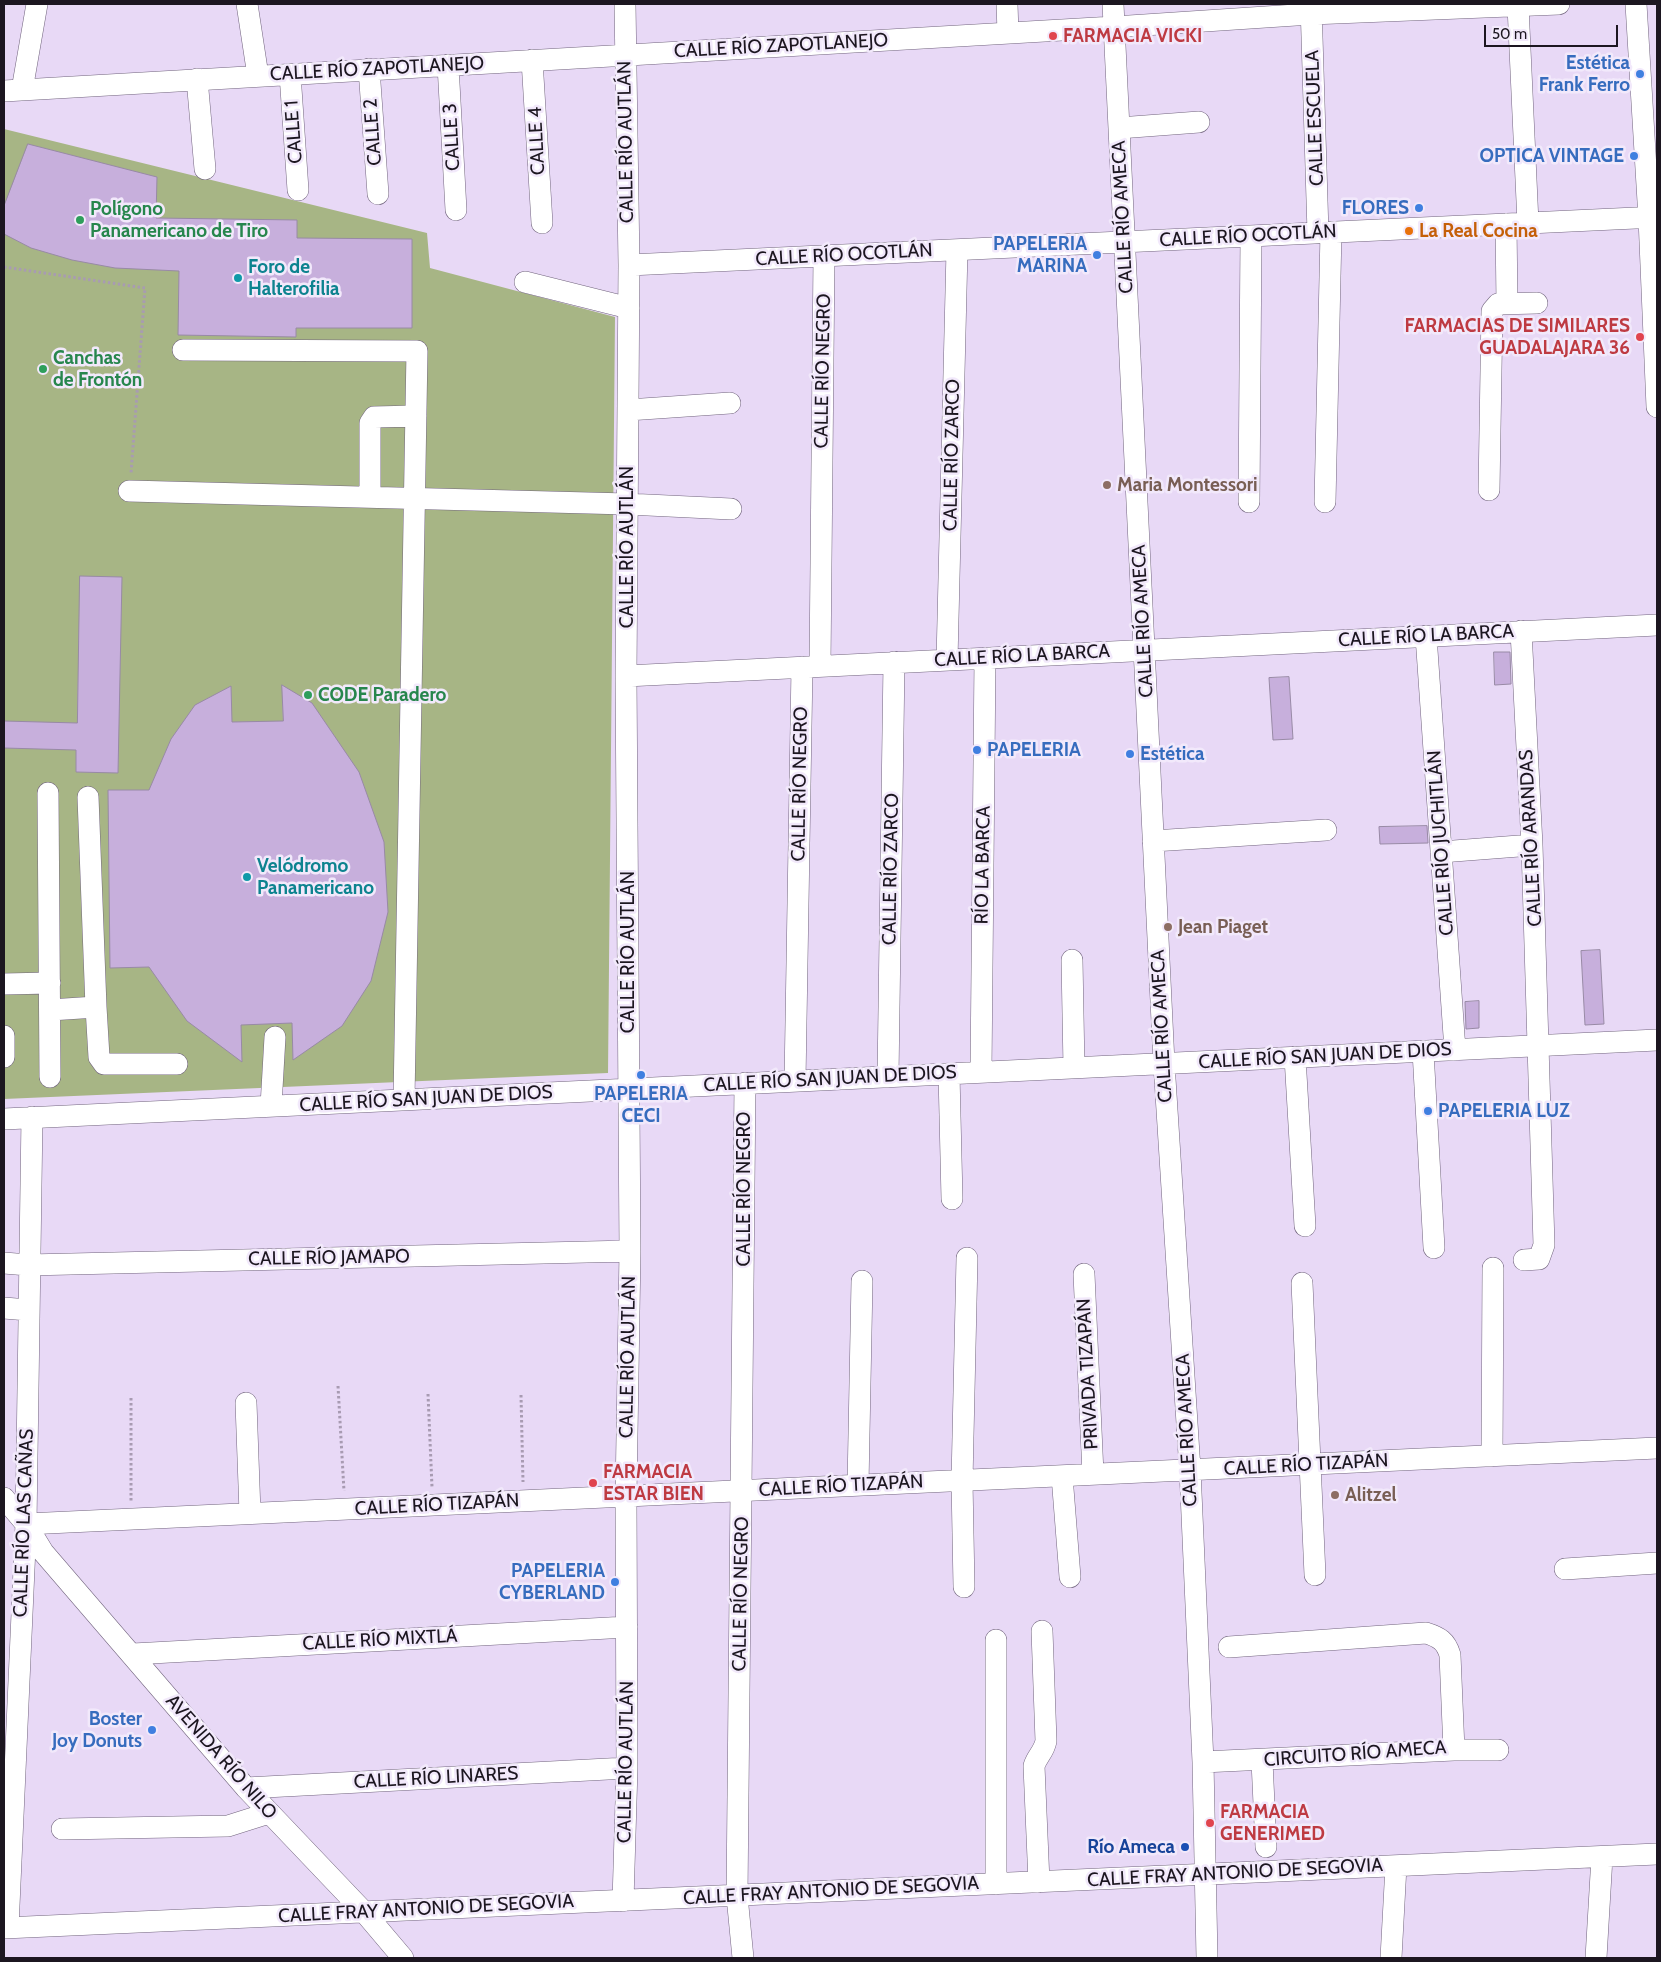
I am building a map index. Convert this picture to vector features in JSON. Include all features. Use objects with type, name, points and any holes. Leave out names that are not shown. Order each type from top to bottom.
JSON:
[{"type":"street","points":[[13,90],[37,4]]},
{"type":"street","points":[[247,4],[258,76]]},
{"type":"street","name":"CALLE RÍO AUTLÁN","points":[[624,1901],[627,1768],[626,1496],[630,1251],[626,676],[629,265],[624,54],[625,4]]},
{"type":"street","points":[[1006,4],[1008,33]]},
{"type":"street","name":"CALLE RÍO AMECA","points":[[1113,4],[1164,1063],[1190,1470],[1206,1875],[1207,1958]]},
{"type":"street","name":"CALLE RÍO ZAPOTLANEJO","points":[[13,90],[1114,27],[1311,9],[1559,4]]},
{"type":"street","points":[[1636,4],[1653,218],[1657,407]]},
{"type":"street","points":[[1518,6],[1528,223]]},
{"type":"street","name":"CALLE ESCUELA","points":[[1311,9],[1325,233],[1325,502]]},
{"type":"street","name":"CALLE 4","points":[[532,60],[542,223]]},
{"type":"street","name":"CALLE 3","points":[[448,65],[456,210]]},
{"type":"street","name":"CALLE 2","points":[[369,69],[378,194]]},
{"type":"street","name":"CALLE 1","points":[[290,74],[298,190]]},
{"type":"street","points":[[197,79],[205,169]]},
{"type":"street","points":[[1119,128],[1199,122]]},
{"type":"street","name":"CALLE RÍO OCOTLÁN","points":[[629,265],[1653,218]]},
{"type":"street","points":[[1506,224],[1507,304]]},
{"type":"street","points":[[1249,502],[1250,236]]},
{"type":"street","name":"CALLE RÍO ZARCO","points":[[947,660],[957,250]]},
{"type":"street","name":"CALLE RÍO NEGRO","points":[[795,1081],[824,256]]},
{"type":"street","points":[[525,282],[629,308]]},
{"type":"street","points":[[1489,490],[1492,314],[1498,304],[1537,303]]},
{"type":"street","points":[[183,350],[417,351],[404,1100]]},
{"type":"street","points":[[628,410],[730,403]]},
{"type":"street","points":[[370,497],[370,423],[374,417],[416,416]]},
{"type":"street","points":[[130,491],[627,504],[731,509]]},
{"type":"street","name":"CALLE RÍO LA BARCA","points":[[626,676],[1657,625]]},
{"type":"street","name":"CALLE RÍO ARANDAS","points":[[1521,631],[1532,845],[1539,1046],[1543,1250],[1539,1259],[1524,1260]]},
{"type":"street","name":"CALLE RÍO JUCHITLÁN","points":[[1426,636],[1455,1050]]},
{"type":"street","name":"RÍO LA BARCA","points":[[981,1072],[986,658]]},
{"type":"street","name":"CALLE RÍO ZARCO","points":[[888,1077],[894,662]]},
{"type":"street","points":[[48,794],[50,1077]]},
{"type":"street","points":[[88,797],[99,1057],[104,1064],[177,1064]]},
{"type":"street","points":[[1153,841],[1326,830]]},
{"type":"street","points":[[1441,852],[1532,845]]},
{"type":"street","points":[[1072,960],[1074,1068]]},
{"type":"street","points":[[4,984],[50,983]]},
{"type":"street","points":[[50,1010],[96,1008]]},
{"type":"street","points":[[4,1036],[4,1057]]},
{"type":"street","points":[[271,1106],[275,1037]]},
{"type":"street","name":"CALLE RÍO SAN JUAN DE DIOS","points":[[4,1119],[1657,1040]]},
{"type":"street","points":[[1423,1051],[1434,1248]]},
{"type":"street","points":[[1295,1057],[1305,1226]]},
{"type":"street","points":[[949,1074],[952,1200]]},
{"type":"street","name":"CALLE RÍO NEGRO","points":[[743,1958],[737,1896],[745,1083]]},
{"type":"street","name":"CALLE RÍO LAS CAÑAS","points":[[6,1928],[31,1539],[28,1265],[32,1117]]},
{"type":"street","name":"CALLE RÍO JAMAPO","points":[[4,1263],[28,1265],[630,1251]]},
{"type":"street","points":[[964,1587],[962,1480],[967,1258]]},
{"type":"street","points":[[1492,1456],[1493,1268]]},
{"type":"street","name":"PRIVADA TIZAPÁN","points":[[1084,1274],[1093,1474]]},
{"type":"street","points":[[858,1485],[862,1282]]},
{"type":"street","points":[[1302,1283],[1315,1575]]},
{"type":"street","points":[[4,1308],[28,1310]]},
{"type":"street","points":[[246,1403],[250,1513]]},
{"type":"street","name":"CALLE RÍO TIZAPÁN","points":[[31,1539],[131,1519],[1657,1448]]},
{"type":"street","points":[[1062,1476],[1070,1578]]},
{"type":"street","name":"AVENIDA RÍO NILO","points":[[4,1498],[31,1539],[133,1654],[246,1788],[364,1912],[403,1958]]},
{"type":"street","name":"AVENIDA RÍO NILO","points":[[4,1521],[31,1539]]},
{"type":"street","points":[[1565,1569],[1657,1563]]},
{"type":"street","name":"CALLE RÍO MIXTLÁ","points":[[133,1654],[627,1626]]},
{"type":"street","points":[[1039,1882],[1034,1766],[1037,1757],[1044,1752],[1046,1741],[1042,1630]]},
{"type":"street","name":"CIRCUITO RÍO AMECA","points":[[1202,1762],[1262,1761],[1454,1750],[1450,1654],[1443,1640],[1435,1636],[1426,1633],[1229,1647]]},
{"type":"street","points":[[996,1640],[996,1884]]},
{"type":"street","points":[[1454,1750],[1498,1750]]},
{"type":"street","points":[[1262,1761],[1266,1847]]},
{"type":"street","name":"CALLE RÍO LINARES","points":[[246,1788],[627,1768]]},
{"type":"street","points":[[62,1829],[228,1826],[269,1813]]},
{"type":"street","name":"CALLE FRAY ANTONIO DE SEGOVIA","points":[[6,1928],[1657,1854]]},
{"type":"street","points":[[1596,1958],[1602,1857]]},
{"type":"street","points":[[1391,1958],[1396,1866]]},
{"type":"path","points":[[4,267],[145,288],[130,491]]},
{"type":"path","points":[[338,1386],[345,1509]]},
{"type":"path","points":[[428,1394],[432,1505]]},
{"type":"path","points":[[521,1395],[524,1501]]},
{"type":"path","points":[[131,1398],[131,1519]]},
{"type":"green space","name":"CODE Paradero","points":[[4,129],[427,233],[430,268],[615,317],[608,1073],[4,1099]]},
{"type":"building","points":[[28,144],[157,177],[156,218],[297,220],[297,238],[412,239],[412,328],[296,328],[296,337],[178,335],[179,271],[115,268],[72,260],[31,248],[4,234],[4,206]]},
{"type":"building","points":[[80,576],[122,577],[118,773],[76,772],[76,750],[4,748],[4,721],[77,723]]},
{"type":"building","points":[[1494,652],[1510,652],[1511,684],[1495,685]]},
{"type":"building","points":[[1289,677],[1293,739],[1273,740],[1269,678]]},
{"type":"building","name":"Velódromo Panamericano","points":[[282,685],[312,703],[359,772],[384,842],[388,912],[371,981],[342,1026],[293,1060],[292,1023],[241,1025],[242,1062],[187,1021],[149,967],[110,968],[108,790],[149,790],[171,739],[195,705],[231,686],[232,722],[283,721]]},
{"type":"building","points":[[1427,826],[1428,843],[1380,844],[1379,827]]},
{"type":"building","points":[[1600,950],[1604,1024],[1585,1025],[1581,951]]},
{"type":"building","points":[[1479,1001],[1479,1028],[1466,1029],[1465,1002]]},
{"type":"place","name":"FARMACIA VICKI","points":[[1053,36]]},
{"type":"place","name":"Estética Frank Ferro","points":[[1640,74]]},
{"type":"place","name":"OPTICA VINTAGE","points":[[1634,156]]},
{"type":"place","name":"FLORES","points":[[1419,208]]},
{"type":"place","name":"Polígono Panamericano de Tiro","points":[[80,220]]},
{"type":"place","name":"La Real Cocina","points":[[1409,231]]},
{"type":"place","name":"PAPELERIA MARINA","points":[[1097,255]]},
{"type":"place","name":"Foro de Halterofilia","points":[[238,278]]},
{"type":"place","name":"FARMACIAS DE SIMILARES GUADALAJARA 36","points":[[1640,337]]},
{"type":"place","name":"Canchas de Frontón","points":[[43,369]]},
{"type":"place","name":"Maria Montessori","points":[[1107,485]]},
{"type":"place","name":"CODE Paradero","points":[[308,695]]},
{"type":"place","name":"PAPELERIA","points":[[977,750]]},
{"type":"place","name":"Estética","points":[[1130,754]]},
{"type":"place","name":"Velódromo Panamericano","points":[[247,877]]},
{"type":"place","name":"Jean Piaget","points":[[1168,927]]},
{"type":"place","name":"PAPELERIA CECI","points":[[641,1075]]},
{"type":"place","name":"PAPELERIA LUZ","points":[[1428,1111]]},
{"type":"place","name":"FARMACIA ESTAR BIEN","points":[[593,1483]]},
{"type":"place","name":"Alitzel","points":[[1335,1495]]},
{"type":"place","name":"PAPELERIA CYBERLAND","points":[[615,1582]]},
{"type":"place","name":"Boster Joy Donuts","points":[[152,1730]]},
{"type":"place","name":"FARMACIA GENERIMED","points":[[1210,1823]]},
{"type":"place","name":"Río Ameca","points":[[1185,1847]]}]
